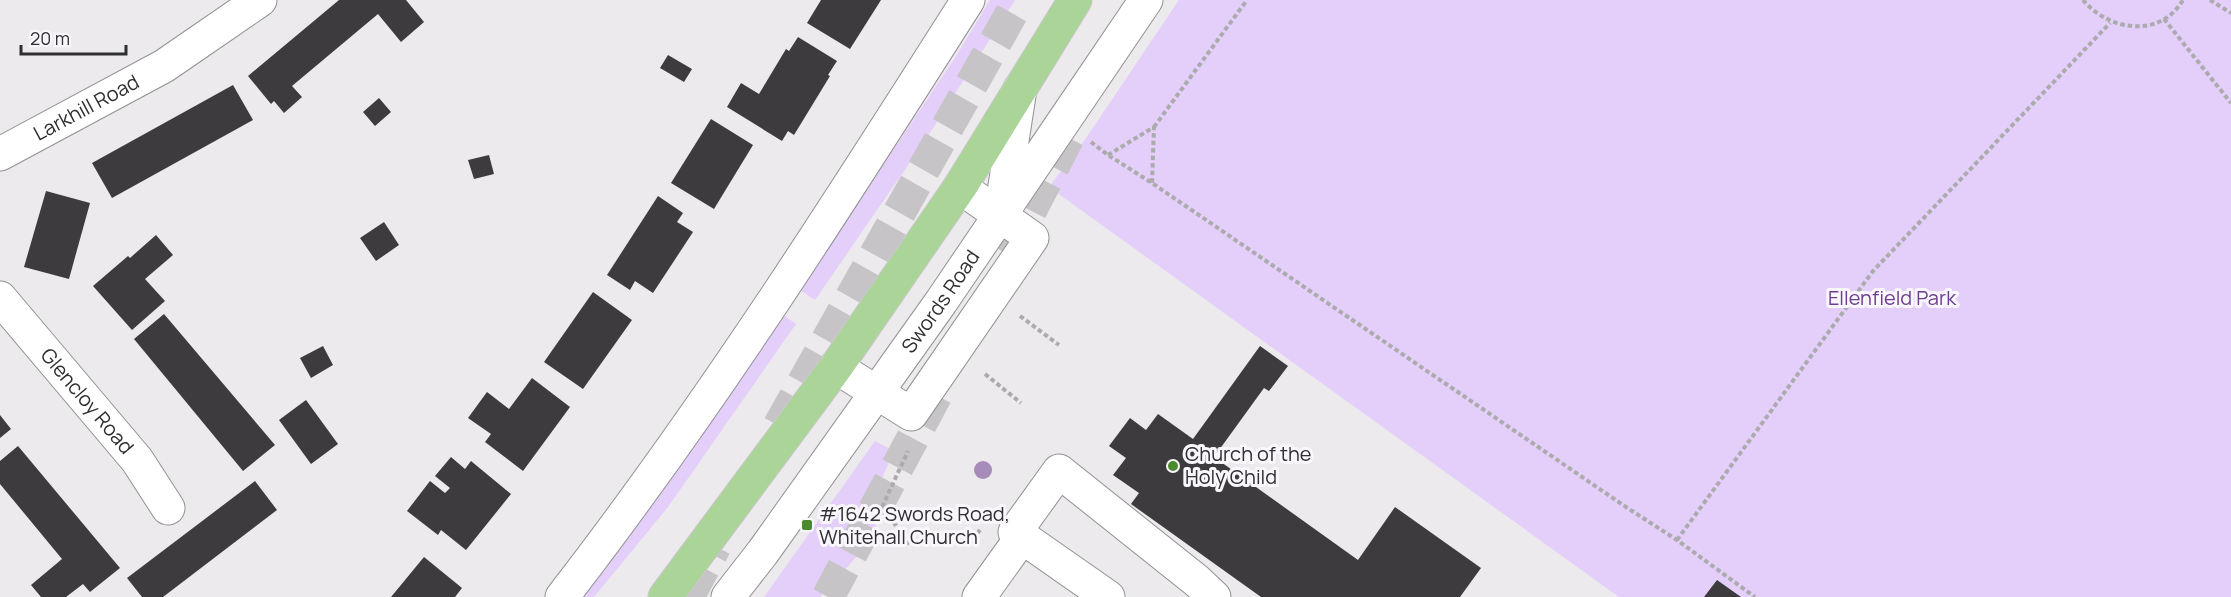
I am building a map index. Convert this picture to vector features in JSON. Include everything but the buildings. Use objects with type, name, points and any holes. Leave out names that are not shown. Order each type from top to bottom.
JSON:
[{"type":"main road","points":[[665,597],[836,367],[960,187],[1075,0]]},
{"type":"street","name":"Larkhill Road","points":[[0,154],[164,66],[260,0]]},
{"type":"street","points":[[562,597],[615,528],[729,369],[968,0]]},
{"type":"street","points":[[1000,216],[1146,0]]},
{"type":"street","points":[[1000,216],[1020,88]]},
{"type":"street","points":[[836,367],[912,414],[1032,238],[960,187]]},
{"type":"street","name":"Glencloy Road","points":[[0,298],[136,460],[168,508]]},
{"type":"street","points":[[728,597],[763,552],[876,392]]},
{"type":"street","points":[[1108,597],[1015,532],[1059,471],[1214,597]]},
{"type":"street","points":[[979,597],[1022,537]]},
{"type":"path","points":[[1108,155],[1154,127],[1247,0]]},
{"type":"path","points":[[2083,0],[2093,12],[2110,22],[2128,27],[2147,25],[2164,19],[2180,6],[2183,0]]},
{"type":"path","points":[[2210,0],[2231,13]]},
{"type":"path","points":[[2164,19],[2231,102]]},
{"type":"path","points":[[1677,540],[1873,271],[2110,22]]},
{"type":"path","points":[[1064,123],[1677,540],[1755,597]]},
{"type":"path","points":[[1152,183],[1154,127]]},
{"type":"path","points":[[1020,316],[1059,345]]},
{"type":"path","points":[[985,374],[1021,403]]},
{"type":"path","points":[[908,451],[883,505],[908,545]]},
{"type":"green space","points":[[990,0],[1015,0],[926,139],[815,300],[800,290],[958,53]]},
{"type":"green space","name":"Ellenfield Park","points":[[1179,0],[2231,0],[2231,597],[1619,597],[1049,187],[1086,138]]},
{"type":"green space","points":[[782,314],[796,324],[668,507],[594,597],[576,597]]},
{"type":"green space","points":[[875,441],[894,451],[868,510],[879,532],[820,597],[764,597]]},
{"type":"tunnel","points":[[779,426],[1019,0]]},
{"type":"tunnel","points":[[1008,254],[1075,124]]},
{"type":"tunnel","points":[[828,597],[938,391]]},
{"type":"tunnel","points":[[688,597],[715,546]]},
{"type":"place","name":"Church of the Holy Child","points":[[1173,466]]},
{"type":"place","name":"#1642 Swords Road, Whitehall Church","points":[[807,525]]}]
